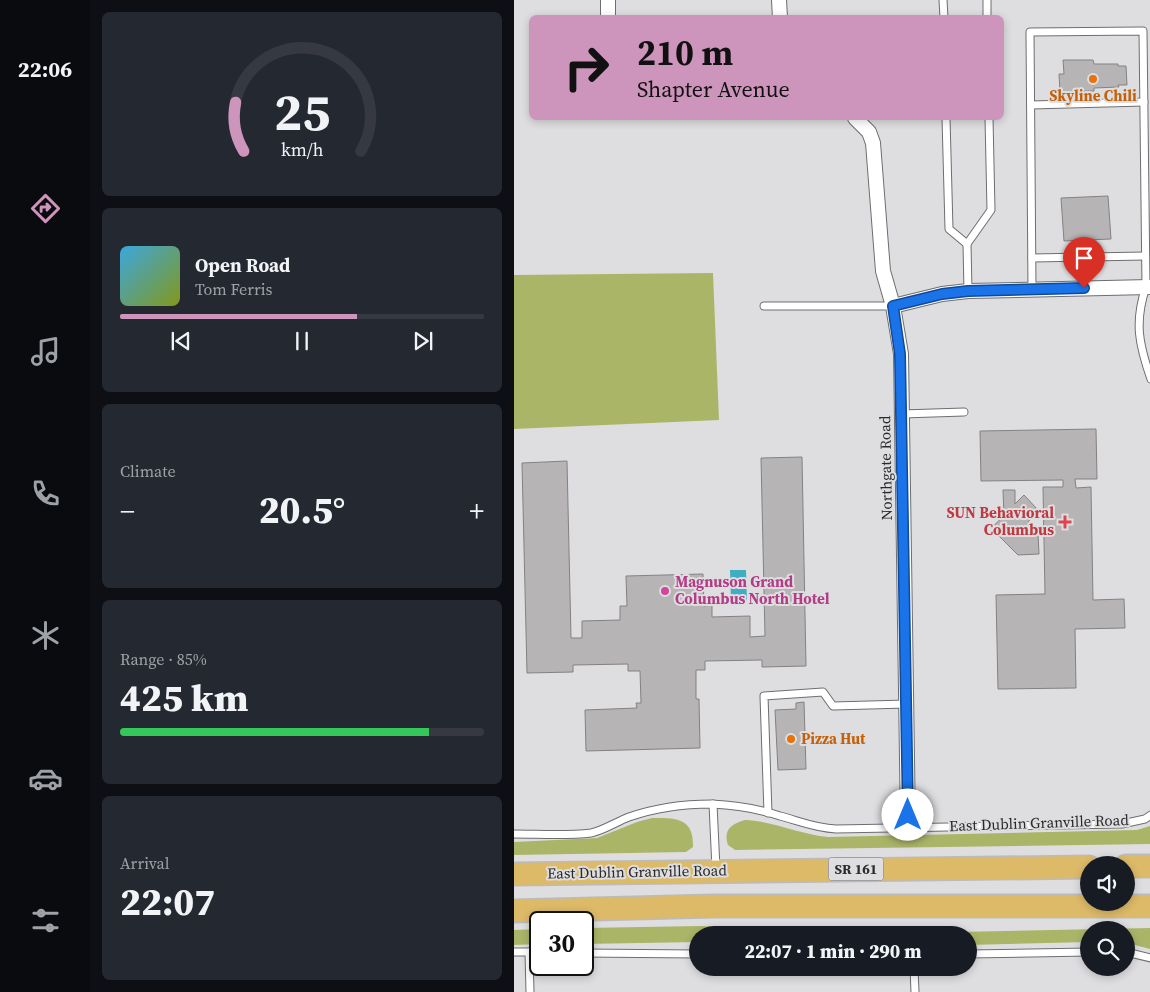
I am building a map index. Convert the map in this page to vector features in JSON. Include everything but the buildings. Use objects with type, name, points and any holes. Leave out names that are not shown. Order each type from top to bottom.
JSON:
[{"type":"main road","name":"East Dublin Granville Road","points":[[514,874],[1080,866]]},
{"type":"main road","points":[[1135,866],[1150,866]]},
{"type":"main road","points":[[514,911],[714,906],[1150,906]]},
{"type":"street","points":[[608,0],[608,15]]},
{"type":"street","points":[[779,0],[780,15]]},
{"type":"street","name":"Northgate Road","points":[[858,120],[869,132],[873,143],[882,270],[893,306],[900,354],[908,826]]},
{"type":"street","points":[[893,306],[942,294],[968,291],[1148,287]]},
{"type":"lane","points":[[943,0],[944,15]]},
{"type":"lane","points":[[987,0],[987,15]]},
{"type":"lane","points":[[1032,289],[1030,32],[1143,31],[1145,256],[1148,287],[1140,302],[1138,331],[1150,379]]},
{"type":"lane","points":[[1031,105],[1144,102]]},
{"type":"lane","points":[[946,120],[949,229],[967,244]]},
{"type":"lane","points":[[968,291],[967,244],[991,210],[989,120]]},
{"type":"lane","points":[[1032,258],[1145,256]]},
{"type":"lane","points":[[764,306],[893,306]]},
{"type":"lane","points":[[902,414],[964,412]]},
{"type":"lane","points":[[768,812],[764,696],[823,692],[833,706],[906,704]]},
{"type":"lane","points":[[713,804],[716,871]]},
{"type":"lane","name":"East Dublin Granville Road","points":[[514,834],[593,833],[614,823],[649,811],[677,806],[713,804],[768,812],[820,828],[1122,824],[1145,819],[1150,815]]},
{"type":"lane","points":[[514,952],[529,952]]},
{"type":"lane","points":[[977,954],[1080,952]]},
{"type":"lane","points":[[594,953],[689,954]]},
{"type":"lane","points":[[1135,954],[1150,958]]},
{"type":"lane","points":[[530,976],[530,992]]},
{"type":"lane","points":[[914,976],[915,992]]},
{"type":"green space","points":[[713,273],[719,420],[514,429],[514,275]]},
{"type":"green space","points":[[652,818],[668,818],[682,821],[690,830],[693,847],[686,852],[514,855],[514,842],[597,838]]},
{"type":"green space","points":[[745,820],[828,837],[1137,830],[1150,826],[1150,844],[735,850],[728,845],[727,832],[736,823]]},
{"type":"green space","points":[[689,926],[689,942],[594,944],[594,928]]},
{"type":"green space","points":[[1135,928],[1150,928],[1150,949],[1135,945]]},
{"type":"green space","points":[[529,929],[529,944],[514,945],[514,930]]},
{"type":"green space","points":[[1080,929],[1080,942],[977,945],[977,932]]},
{"type":"water","points":[[730,570],[746,570],[747,600],[744,600],[740,605],[731,601]]},
{"type":"place","name":"Skyline Chili","points":[[1093,79]]},
{"type":"place","name":"SUN Behavioral Columbus","points":[[1065,522]]},
{"type":"place","name":"Magnuson Grand Columbus North Hotel","points":[[665,591]]},
{"type":"place","name":"Pizza Hut","points":[[791,739]]},
{"type":"route","points":[[908,815],[900,354],[893,306],[942,294],[968,291],[1084,288]]}]
